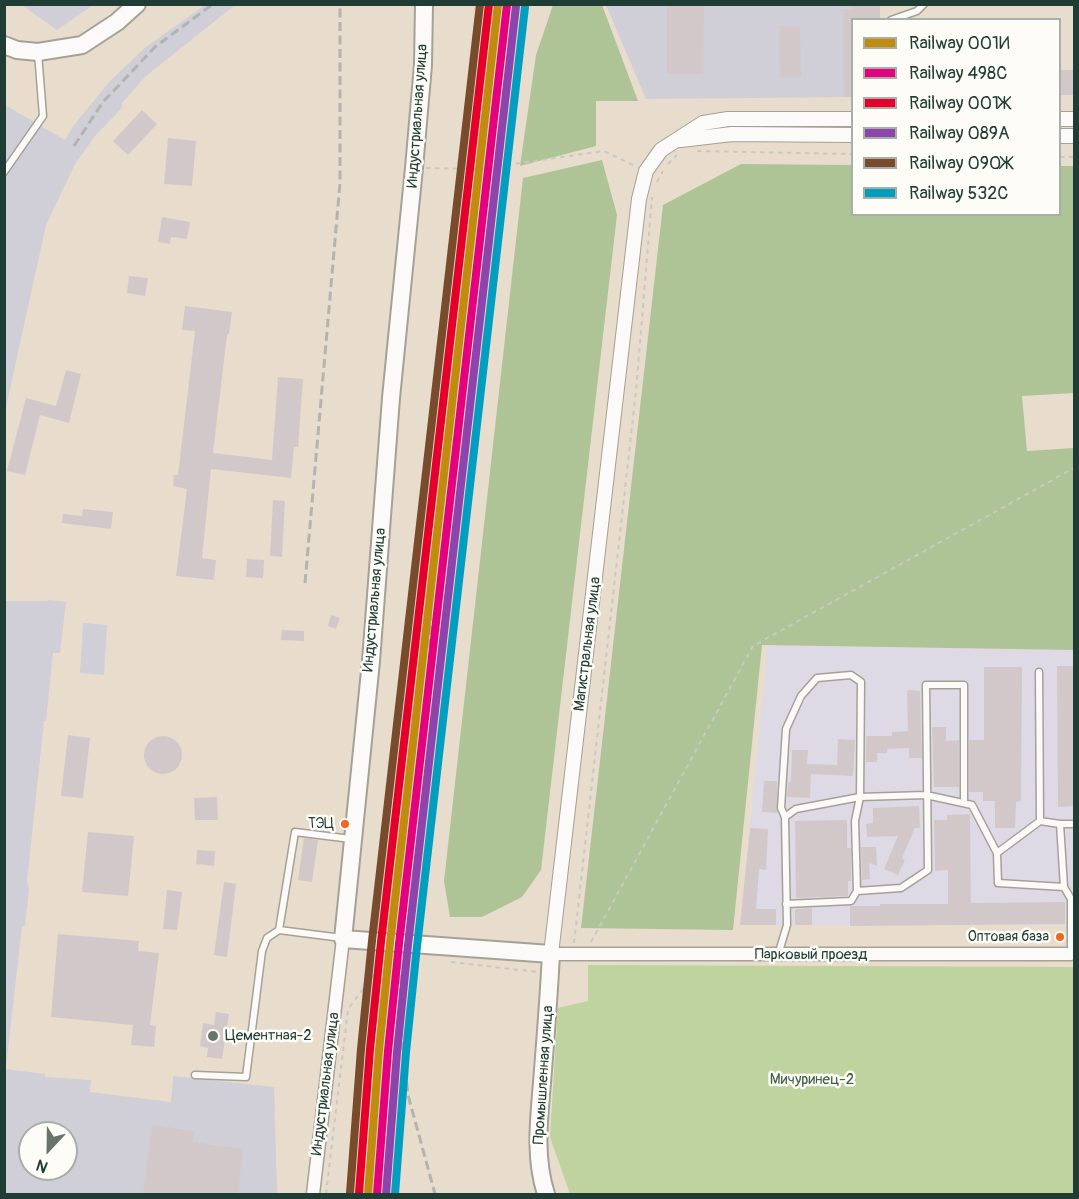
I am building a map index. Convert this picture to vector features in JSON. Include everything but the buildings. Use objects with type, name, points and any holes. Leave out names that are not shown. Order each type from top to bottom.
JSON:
[{"type":"main road","points":[[4,45],[17,50],[38,52],[82,45],[117,22],[137,4]]},
{"type":"main road","name":"Индустриальная улица","points":[[343,939],[371,662],[391,398],[423,65],[424,4]]},
{"type":"main road","points":[[343,939],[559,955]]},
{"type":"main road","name":"Промышленная улица","points":[[546,1194],[537,1143],[550,973],[559,955]]},
{"type":"street","name":"Магистральная улица","points":[[559,955],[639,199],[646,171],[661,150],[677,147],[703,123],[728,119],[851,119]]},
{"type":"street","points":[[677,147],[732,134],[851,135]]},
{"type":"street","name":"Индустриальная улица","points":[[314,1194],[343,939]]},
{"type":"street","name":"Парковый проезд","points":[[559,955],[1071,954]]},
{"type":"lane","points":[[897,18],[917,11],[924,4]]},
{"type":"lane","points":[[4,172],[43,116],[38,52]]},
{"type":"lane","points":[[1039,672],[1040,821]]},
{"type":"lane","points":[[777,956],[787,925],[786,904],[785,817],[781,808],[786,729],[801,696],[818,678],[851,675],[861,682],[860,797],[855,821],[857,891],[851,901],[786,904]]},
{"type":"lane","points":[[857,891],[901,888],[928,870],[926,685],[964,685],[964,803]]},
{"type":"lane","points":[[785,817],[796,808],[860,797],[926,795],[972,805],[997,853],[998,883],[1064,887]]},
{"type":"lane","points":[[997,853],[1040,821],[1074,824]]},
{"type":"lane","points":[[1060,824],[1064,887],[1071,899],[1071,954]]},
{"type":"lane","points":[[279,930],[295,832],[352,839]]},
{"type":"lane","points":[[195,1075],[246,1077],[262,951],[267,938],[279,930],[343,939]]},
{"type":"path","points":[[656,184],[677,147]]},
{"type":"path","points":[[693,151],[851,154]]},
{"type":"path","points":[[414,168],[479,169],[604,152],[646,171],[653,199]]},
{"type":"path","points":[[559,955],[574,943],[634,402],[654,191]]},
{"type":"path","points":[[589,944],[753,646],[1074,468]]},
{"type":"path","points":[[574,943],[582,944]]},
{"type":"path","points":[[326,1194],[348,1009],[389,954]]},
{"type":"path","points":[[444,961],[550,973]]},
{"type":"shaded area","points":[[22,5],[93,5],[57,30]]},
{"type":"shaded area","points":[[205,5],[235,5],[146,76],[122,103],[122,108],[95,136],[75,164],[46,225],[5,412],[5,105],[65,140],[74,125],[110,81],[146,47]]},
{"type":"shaded area","points":[[606,5],[863,5],[853,18],[851,18],[851,97],[646,99]]},
{"type":"shaded area","points":[[5,601],[66,602],[60,653],[53,653],[46,721],[44,721],[27,882],[29,889],[25,926],[22,926],[5,1067]]},
{"type":"shaded area","points":[[83,623],[107,625],[104,675],[80,673]]},
{"type":"shaded area","points":[[768,645],[1074,650],[1074,925],[740,925]]},
{"type":"shaded area","points":[[5,1069],[45,1074],[45,1077],[91,1080],[90,1092],[171,1102],[173,1076],[274,1087],[277,1194],[5,1194]]},
{"type":"green space","points":[[553,5],[602,5],[638,101],[596,101],[596,146],[520,166],[536,55]]},
{"type":"green space","points":[[602,160],[617,215],[541,870],[522,897],[482,917],[450,917],[444,881],[523,178]]},
{"type":"green space","points":[[741,164],[851,165],[851,216],[1061,216],[1061,166],[1074,166],[1074,393],[1022,396],[1027,451],[1074,448],[1074,650],[762,645],[733,930],[581,928],[663,205]]},
{"type":"green space","name":"Мичуринец-2","points":[[588,965],[1074,967],[1074,1194],[570,1194],[550,1137],[558,1008],[588,1001]]},
{"type":"railway","points":[[74,146],[103,102],[155,47],[213,4]]},
{"type":"railway","points":[[305,583],[340,183],[340,4]]},
{"type":"railway","points":[[431,585],[429,696],[399,955],[402,1041],[408,1095],[435,1194]]},
{"type":"rail line","name":"090Ж","points":[[350,1193],[372,941],[480,4]]},
{"type":"rail line","name":"001Ж","points":[[359,1193],[381,942],[489,4]]},
{"type":"rail line","name":"001И","points":[[368,1194],[390,943],[498,4]]},
{"type":"rail line","name":"498С","points":[[377,1194],[399,944],[507,5]]},
{"type":"rail line","name":"089А","points":[[386,1194],[408,945],[516,6]]},
{"type":"rail line","name":"532С","points":[[395,1194],[417,946],[525,7]]},
{"type":"place","name":"ТЭЦ","points":[[345,824]]},
{"type":"place","name":"Оптовая база","points":[[1060,937]]},
{"type":"place","name":"Цементная-2","points":[[213,1036]]}]
